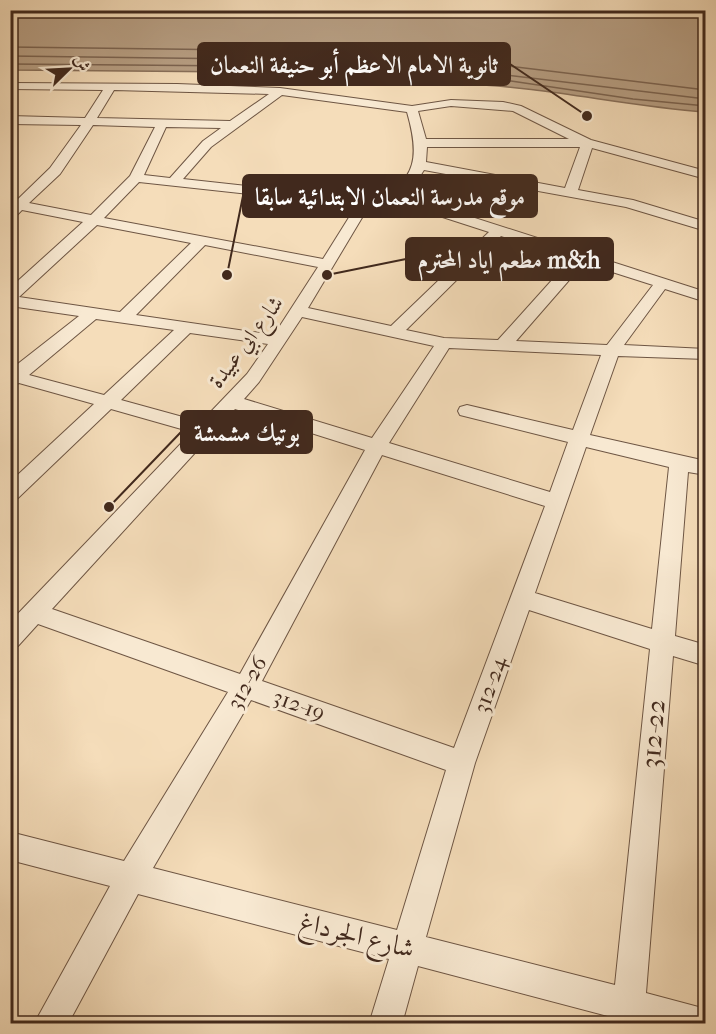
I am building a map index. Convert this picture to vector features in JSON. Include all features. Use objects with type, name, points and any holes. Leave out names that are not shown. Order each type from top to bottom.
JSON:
[{"type":"street","points":[[13,208],[56,171],[111,86]]},
{"type":"street","points":[[10,87],[111,86],[280,92],[412,109],[451,104],[508,105],[587,143],[705,175]]},
{"type":"street","points":[[173,182],[207,144],[280,92]]},
{"type":"street","points":[[412,109],[422,143],[420,165],[571,191],[704,223]]},
{"type":"street","points":[[10,120],[231,125]]},
{"type":"street","points":[[10,297],[136,178],[163,122]]},
{"type":"street","points":[[422,143],[587,143]]},
{"type":"street","points":[[571,191],[587,143]]},
{"type":"street","name":"شارع ابي عبيدة","points":[[10,639],[253,378],[299,311],[358,214],[392,196],[413,178],[420,165]]},
{"type":"street","points":[[136,178],[374,204]]},
{"type":"street","points":[[392,196],[705,297]]},
{"type":"street","points":[[13,208],[94,220],[327,264]]},
{"type":"street","points":[[394,332],[499,230]]},
{"type":"street","points":[[124,318],[202,240]]},
{"type":"street","points":[[504,344],[581,257]]},
{"type":"street","name":"312-24","points":[[385,1023],[462,763],[611,351],[662,283]]},
{"type":"street","points":[[10,302],[279,341]]},
{"type":"street","points":[[299,311],[444,343],[705,354]]},
{"type":"street","points":[[12,378],[92,314]]},
{"type":"street","points":[[10,494],[187,327]]},
{"type":"street","name":"312-26","points":[[50,1023],[131,877],[246,686],[377,446],[444,343]]},
{"type":"street","points":[[12,378],[205,429]]},
{"type":"street","points":[[232,402],[556,502]]},
{"type":"street","points":[[467,411],[705,468]]},
{"type":"street","name":"312-22","points":[[629,1005],[679,463]]},
{"type":"street","points":[[521,598],[705,656]]},
{"type":"street","name":"312-19","points":[[34,613],[462,763]]},
{"type":"street","name":"شارع الجرداغ","points":[[10,846],[702,1023]]},
{"type":"water","points":[[11,10],[705,11],[705,112],[525,89],[465,84],[460,79],[451,76],[441,77],[438,84],[242,72],[11,70]]},
{"type":"place","name":"ثانوية الامام الاعظم أبو حنيفة النعمان","points":[[587,116]]},
{"type":"place","name":"موقع مدرسة النعمان الابتدائية سابقا","points":[[227,275]]},
{"type":"place","name":"مطعم اياد المحترم m&h","points":[[327,275]]},
{"type":"place","name":"بوتيك مشمشة","points":[[109,507]]}]
